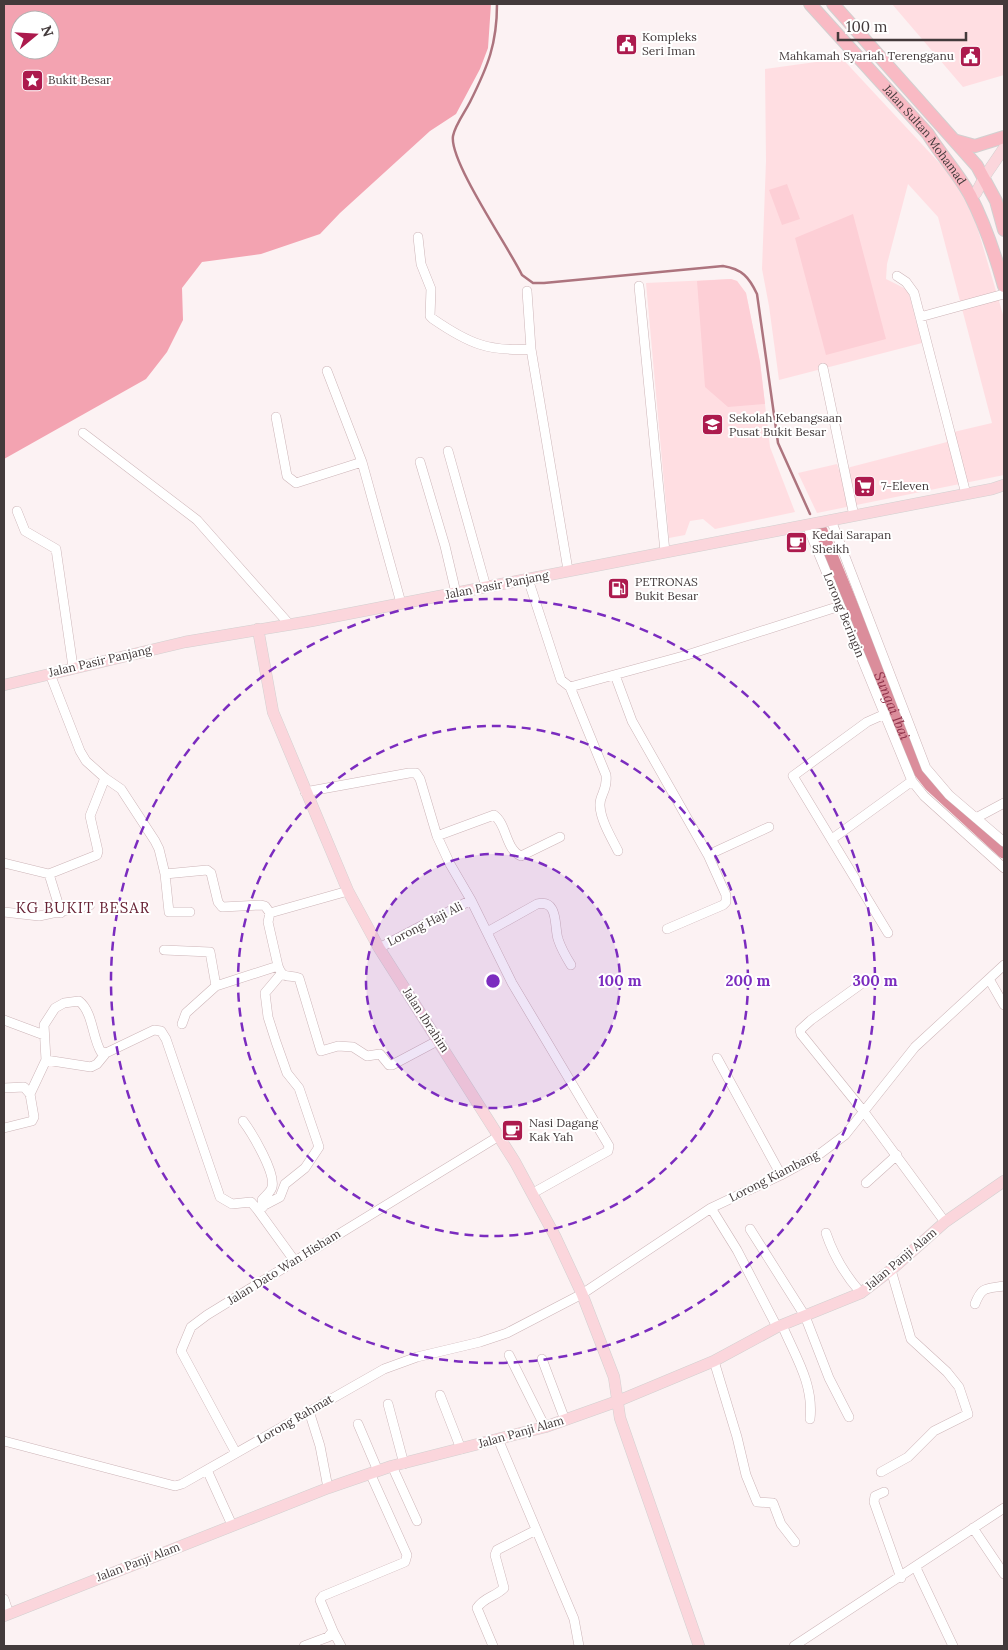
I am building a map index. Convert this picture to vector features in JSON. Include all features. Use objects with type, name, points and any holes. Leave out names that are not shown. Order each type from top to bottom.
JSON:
[{"type":"highway","name":"Jalan Sultan Mohamad","points":[[810,4],[928,134],[970,195],[990,239],[1004,286]]},
{"type":"highway","name":"Jalan Sultan Mohamad","points":[[833,4],[955,140],[986,180],[1002,220]]},
{"type":"highway","points":[[928,134],[960,168],[976,192],[990,239]]},
{"type":"highway","points":[[955,140],[966,145],[975,146],[1004,137]]},
{"type":"highway","points":[[1002,220],[1004,196]]},
{"type":"main road","points":[[986,180],[1004,148]]},
{"type":"main road","points":[[976,192],[1004,161]]},
{"type":"main road","name":"Jalan Pasir Panjang","points":[[4,685],[73,667],[185,642],[290,625],[992,489],[1004,485]]},
{"type":"main road","name":"Jalan Pasir Panjang","points":[[992,489],[1004,490]]},
{"type":"main road","name":"Jalan Ibrahim","points":[[258,629],[273,712],[304,792],[348,891],[378,948],[439,1040],[533,1193],[582,1294],[614,1377],[620,1418],[699,1646]]},
{"type":"main road","name":"Jalan Panji Alam","points":[[6,1615],[328,1488],[392,1466],[545,1427],[618,1402],[714,1361],[780,1326],[861,1293],[891,1270],[945,1222],[1004,1181]]},
{"type":"street","points":[[418,237],[421,264],[431,289],[430,316],[433,319],[460,337],[477,344],[504,351],[531,349]]},
{"type":"street","points":[[897,276],[910,286],[920,317],[966,494]]},
{"type":"street","points":[[639,286],[665,552]]},
{"type":"street","points":[[528,291],[531,349],[568,570]]},
{"type":"street","points":[[920,317],[1004,294]]},
{"type":"street","points":[[824,368],[854,516]]},
{"type":"street","points":[[327,371],[362,462],[401,603]]},
{"type":"street","points":[[276,417],[287,476],[296,482],[362,462]]},
{"type":"street","points":[[82,433],[197,520],[290,625]]},
{"type":"street","points":[[448,451],[486,587]]},
{"type":"street","points":[[420,462],[445,546],[456,593]]},
{"type":"street","points":[[18,511],[25,531],[56,549],[73,667]]},
{"type":"street","points":[[830,520],[926,768],[949,795],[1004,842]]},
{"type":"street","name":"Lorong Beringin","points":[[807,525],[912,781],[924,796],[1004,868]]},
{"type":"street","points":[[528,579],[561,680],[570,688],[606,775],[606,789],[600,806],[618,851]]},
{"type":"street","points":[[570,688],[840,606]]},
{"type":"street","points":[[50,674],[80,751],[86,761],[124,792],[156,841],[165,874],[169,912],[190,912]]},
{"type":"street","points":[[615,675],[632,721],[723,883],[726,902],[667,929]]},
{"type":"street","points":[[885,714],[867,722],[794,776],[888,933]]},
{"type":"street","points":[[304,792],[416,773],[420,779],[437,836],[450,864],[472,900],[512,983],[610,1149],[533,1193]]},
{"type":"street","points":[[4,863],[49,874],[97,855],[98,850],[90,816],[105,778]]},
{"type":"street","points":[[832,839],[912,781]]},
{"type":"street","points":[[976,818],[1004,803]]},
{"type":"street","points":[[437,836],[494,815],[500,821],[512,847],[521,856],[560,837]]},
{"type":"street","points":[[708,855],[770,827]]},
{"type":"street","points":[[165,874],[206,870],[211,873],[218,902],[222,908],[265,906],[270,913],[268,922],[279,970],[286,978],[299,978],[302,982],[322,1050],[338,1046],[353,1047],[367,1056],[380,1054],[389,1065],[392,1065],[439,1040]]},
{"type":"street","points":[[49,874],[60,913]]},
{"type":"street","points":[[270,913],[348,891]]},
{"type":"street","name":"Lorong Haji Ali","points":[[378,948],[472,900]]},
{"type":"street","points":[[487,932],[543,902],[550,905],[554,912],[555,930],[560,945],[571,965]]},
{"type":"street","points":[[4,912],[39,916],[90,905]]},
{"type":"street","points":[[164,950],[210,952],[216,986]]},
{"type":"street","name":"Lorong Kiambang","points":[[582,1294],[710,1208],[782,1175],[821,1153],[837,1141],[864,1112],[915,1047],[1004,965]]},
{"type":"street","points":[[182,1024],[186,1013],[216,986],[279,970]]},
{"type":"street","points":[[260,1208],[280,1197],[286,1184],[305,1168],[319,1147],[299,1088],[287,1073],[268,1017],[265,993],[279,970]]},
{"type":"street","points":[[989,979],[1004,1005]]},
{"type":"street","points":[[861,984],[800,1030],[897,1155],[945,1222]]},
{"type":"street","points":[[30,1094],[46,1060],[44,1026],[55,1008],[64,1003],[79,1001],[84,1005],[97,1045],[101,1052],[106,1053]]},
{"type":"street","points":[[4,1020],[44,1035]]},
{"type":"street","points":[[46,1060],[91,1067],[97,1064],[106,1053],[154,1030],[161,1030],[166,1038],[220,1197],[232,1204],[251,1202],[260,1208],[294,1260]]},
{"type":"street","points":[[717,1058],[782,1175]]},
{"type":"street","points":[[4,1088],[24,1086],[30,1094],[34,1117],[32,1121],[4,1128]]},
{"type":"street","points":[[243,1121],[255,1137],[272,1180],[270,1190],[262,1200],[260,1208]]},
{"type":"street","name":"Jalan Dato Wan Hisham","points":[[236,1453],[181,1351],[191,1327],[294,1260],[499,1136]]},
{"type":"street","points":[[866,1183],[897,1155]]},
{"type":"street","points":[[710,1208],[737,1250],[780,1326],[810,1390],[812,1402],[810,1419]]},
{"type":"street","points":[[750,1229],[805,1316],[830,1378],[849,1417]]},
{"type":"street","points":[[826,1233],[832,1250],[845,1275],[861,1293]]},
{"type":"street","points":[[881,1472],[908,1457],[934,1430],[968,1414],[959,1387],[947,1372],[909,1336],[891,1270]]},
{"type":"street","points":[[975,1304],[983,1289],[1004,1286]]},
{"type":"street","name":"Lorong Rahmat","points":[[4,1441],[175,1486],[207,1470],[384,1369],[417,1357],[480,1342],[506,1333],[582,1294]]},
{"type":"street","points":[[509,1355],[545,1427]]},
{"type":"street","points":[[542,1359],[565,1420]]},
{"type":"street","points":[[714,1361],[737,1438],[746,1476],[757,1502],[773,1503],[781,1524],[795,1542]]},
{"type":"street","points":[[440,1395],[461,1449]]},
{"type":"street","points":[[388,1404],[404,1464]]},
{"type":"street","points":[[308,1412],[320,1446],[328,1488]]},
{"type":"street","points":[[341,1646],[320,1600],[323,1596],[397,1567],[405,1562],[407,1555],[374,1472],[358,1424]]},
{"type":"street","points":[[498,1439],[574,1619],[580,1646]]},
{"type":"street","points":[[392,1466],[417,1521]]},
{"type":"street","points":[[207,1470],[232,1525]]},
{"type":"street","points":[[884,1492],[875,1496],[874,1502],[901,1578]]},
{"type":"street","points":[[794,1646],[901,1578],[1004,1508]]},
{"type":"street","points":[[973,1528],[1004,1574]]},
{"type":"street","points":[[493,1646],[477,1608],[482,1600],[499,1594],[504,1588],[495,1554],[497,1550],[536,1530]]},
{"type":"street","points":[[916,1568],[953,1646]]},
{"type":"street","points":[[4,1599],[6,1615]]},
{"type":"street","points":[[304,1646],[328,1637],[333,1632]]},
{"type":"shaded area","points":[[4,4],[491,4],[488,48],[480,69],[456,114],[430,131],[340,213],[320,234],[261,254],[202,262],[182,288],[183,320],[167,352],[146,379],[4,459]]},
{"type":"shaded area","name":"Mahkamah Syariah Terengganu","points":[[892,4],[1004,4],[1004,75],[963,87]]},
{"type":"shaded area","points":[[838,54],[958,183],[973,213],[1004,318],[1004,475],[817,513],[798,473],[837,464],[839,470],[947,442],[945,434],[992,423],[938,217],[908,184],[887,264],[886,279],[908,290],[922,343],[779,380],[762,269],[766,161],[765,69],[823,61]]},
{"type":"shaded area","points":[[787,184],[800,219],[782,225],[769,190]]},
{"type":"shaded area","points":[[853,214],[886,339],[826,355],[795,238]]},
{"type":"shaded area","name":"Sekolah Kebangsaan Pusat Bukit Besar","points":[[731,279],[737,281],[746,293],[760,362],[770,447],[795,512],[715,529],[703,519],[690,521],[685,535],[669,538],[646,283]]},
{"type":"shaded area","points":[[731,279],[737,281],[746,293],[760,362],[765,404],[728,407],[705,387],[697,281]]},
{"type":"waterway","points":[[497,4],[497,18],[490,54],[482,77],[454,132],[454,148],[481,205],[522,275],[533,283],[544,283],[723,266],[735,269],[744,275],[757,294],[778,443],[810,514]]},
{"type":"waterway","name":"Sungai Ibai","points":[[820,531],[917,766],[931,784],[1004,851]]},
{"type":"place","name":"Kompleks Seri Iman","points":[[626,44]]},
{"type":"place","name":"Mahkamah Syariah Terengganu","points":[[970,56]]},
{"type":"place","name":"Bukit Besar","points":[[32,80]]},
{"type":"place","name":"Sekolah Kebangsaan Pusat Bukit Besar","points":[[713,425]]},
{"type":"place","name":"7-Eleven","points":[[865,486]]},
{"type":"place","name":"Kedai Sarapan Sheikh","points":[[796,542]]},
{"type":"place","name":"PETRONAS Bukit Besar","points":[[619,589]]},
{"type":"place","name":"Nasi Dagang Kak Yah","points":[[513,1130]]},
{"type":"district","name":"KG BUKIT BESAR","points":[[83,908]]}]
